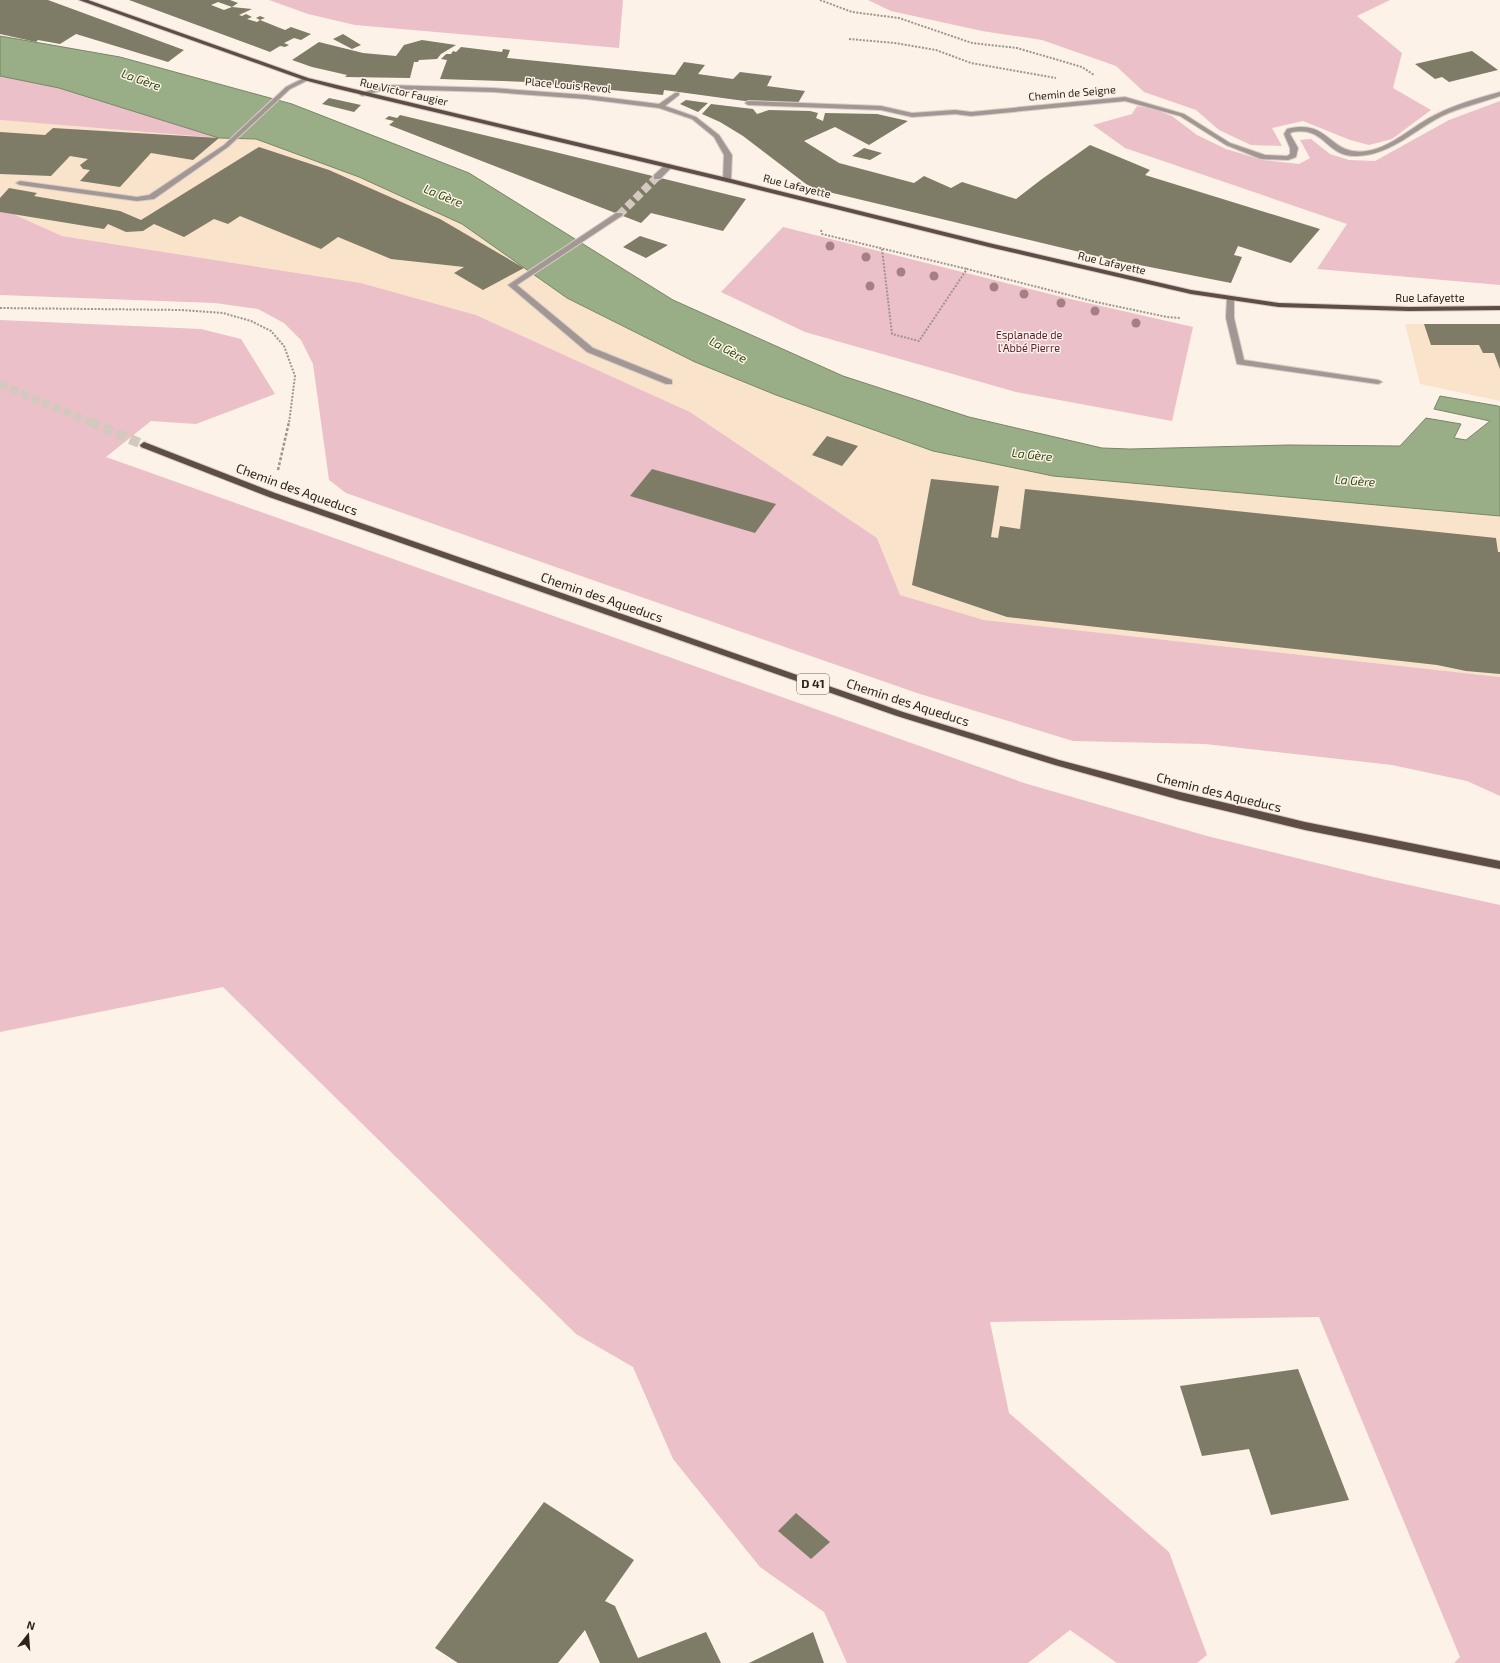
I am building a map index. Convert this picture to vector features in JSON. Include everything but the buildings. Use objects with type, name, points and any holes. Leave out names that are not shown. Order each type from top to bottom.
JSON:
[{"type":"main road","name":"Rue Victor Faugier","points":[[82,0],[306,79],[362,94],[727,180]]},
{"type":"main road","name":"Rue Lafayette","points":[[727,180],[993,246],[1191,292],[1230,299],[1279,305],[1341,308],[1409,310],[1500,308]]},
{"type":"main road","name":"Chemin des Aqueducs","points":[[144,445],[272,495],[900,714],[1058,763],[1180,796],[1305,826],[1500,865]]},
{"type":"street","points":[[20,183],[137,199],[151,197],[226,146],[288,88],[306,79]]},
{"type":"street","name":"Place Louis Revol","points":[[362,94],[386,87],[493,90],[586,97],[660,106],[694,118],[717,136],[728,155],[727,180]]},
{"type":"street","points":[[660,106],[677,94]]},
{"type":"street","name":"Chemin de Seigne","points":[[748,103],[881,108],[912,115],[954,112],[971,114],[1125,99],[1182,114],[1228,144],[1264,156],[1288,158],[1293,155],[1294,148],[1287,134],[1289,130],[1311,129],[1337,149],[1345,153],[1372,153],[1386,148],[1439,115],[1500,94]]},
{"type":"street","points":[[658,177],[669,166]]},
{"type":"street","points":[[619,215],[512,285],[590,350],[669,382]]},
{"type":"street","points":[[1230,299],[1230,318],[1240,362],[1378,382]]},
{"type":"path","points":[[820,0],[852,12],[899,18],[972,43],[1017,48],[1082,67],[1122,94],[1125,99]]},
{"type":"path","points":[[849,39],[895,43],[936,50],[971,63],[1063,80]]},
{"type":"path","points":[[882,249],[892,334],[919,341],[967,269]]},
{"type":"path","points":[[0,308],[182,310],[216,313],[251,321],[271,331],[284,346],[295,376],[290,417],[272,495]]},
{"type":"shaded area","points":[[0,120],[219,138],[256,139],[359,177],[462,224],[567,298],[776,395],[933,451],[1053,476],[1500,516],[1500,677],[984,620],[899,595],[877,538],[690,412],[476,315],[361,283],[62,236],[0,208]]},
{"type":"shaded area","points":[[1405,324],[1500,324],[1500,401],[1420,384]]},
{"type":"green space","points":[[269,0],[623,0],[619,48],[355,25],[308,14]]},
{"type":"green space","points":[[868,0],[1390,0],[1357,16],[1402,53],[1393,88],[1431,110],[1392,139],[1369,145],[1350,140],[1303,121],[1272,128],[1282,146],[1251,145],[1219,130],[1196,110],[1144,92],[1116,66],[1042,40],[982,31],[891,11]]},
{"type":"green space","points":[[0,76],[59,88],[219,138],[0,120]]},
{"type":"green space","points":[[1500,101],[1500,285],[1317,269],[1347,224],[1125,148],[1093,125],[1132,114],[1137,106],[1154,109],[1172,116],[1197,135],[1226,149],[1263,160],[1299,164],[1310,158],[1300,140],[1311,139],[1330,154],[1349,160],[1375,161],[1449,120]]},
{"type":"green space","points":[[0,208],[62,236],[361,283],[476,315],[690,412],[877,538],[900,595],[984,620],[1500,677],[1500,796],[1467,781],[1392,765],[1205,744],[1073,741],[917,693],[346,493],[329,480],[313,364],[301,340],[284,323],[258,309],[215,303],[0,295]]},
{"type":"green space","name":"Esplanade de l'Abbé Pierre","points":[[783,227],[1066,298],[1193,327],[1172,421],[1016,392],[805,332],[721,292]]},
{"type":"green space","points":[[0,320],[201,329],[241,339],[275,394],[196,424],[151,421],[106,457],[1024,783],[1207,836],[1382,879],[1500,905],[1500,1663],[1454,1663],[1460,1657],[1319,1317],[990,1322],[1009,1413],[1169,1552],[1207,1655],[1197,1663],[1117,1663],[1070,1630],[1028,1663],[847,1663],[824,1612],[760,1567],[673,1459],[633,1367],[576,1334],[223,987],[0,1032]]},
{"type":"water","name":"La Gère","points":[[0,36],[120,57],[292,104],[469,173],[673,300],[843,376],[969,417],[1102,448],[1130,449],[1288,445],[1400,446],[1426,418],[1461,424],[1454,438],[1466,440],[1490,421],[1434,409],[1440,396],[1498,406],[1500,407],[1500,516],[1053,476],[933,451],[776,395],[695,362],[567,298],[462,224],[359,177],[256,139],[219,138],[59,88],[0,76]]},
{"type":"tunnel","points":[[619,215],[657,177]]},
{"type":"tunnel","points":[[0,384],[92,423]]},
{"type":"tunnel","points":[[90,422],[144,445]]}]
